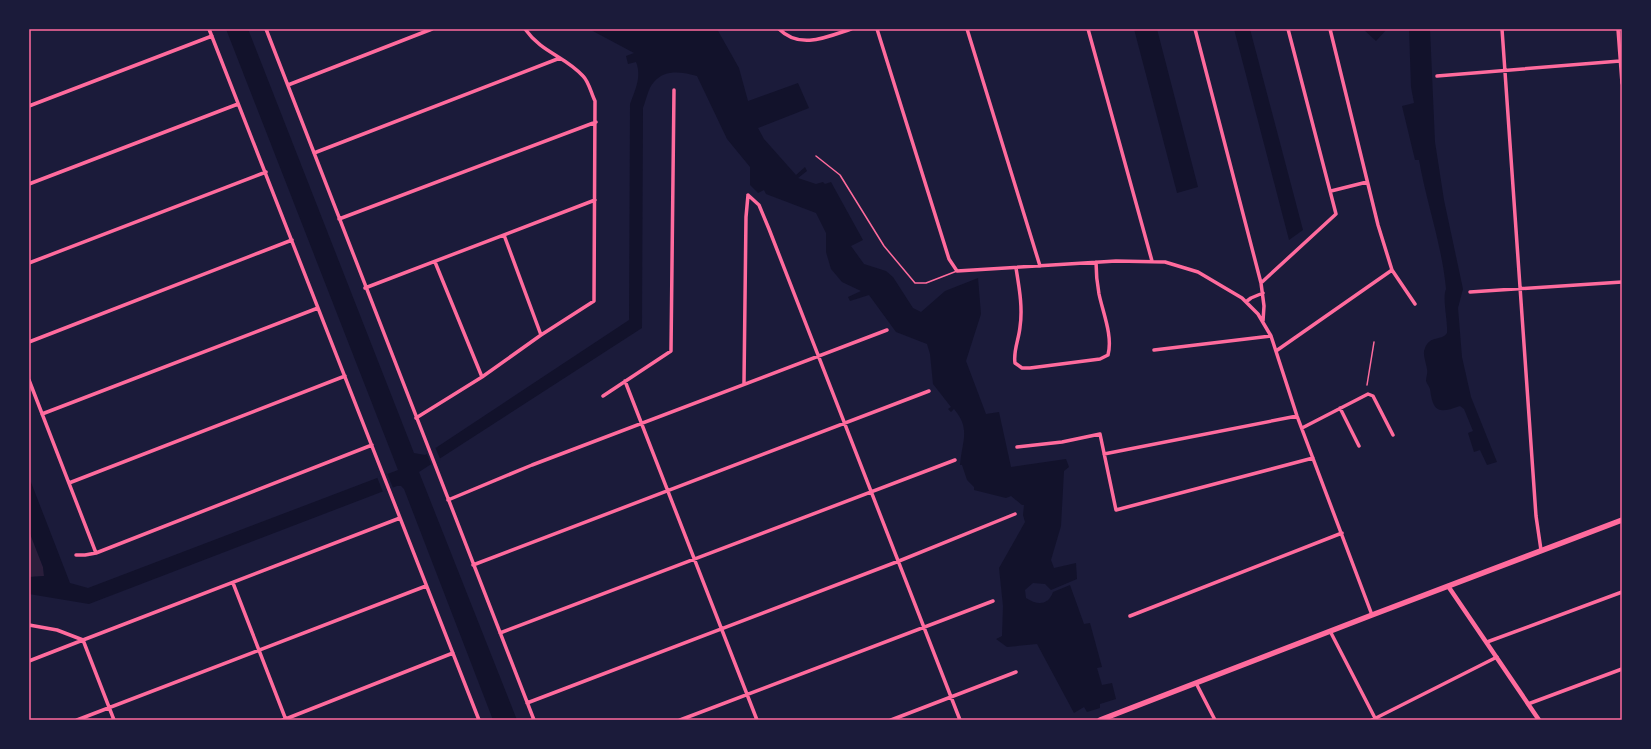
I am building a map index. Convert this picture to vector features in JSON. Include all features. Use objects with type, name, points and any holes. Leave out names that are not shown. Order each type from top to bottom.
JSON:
[{"type":"main road","points":[[1100,720],[1372,614],[1622,520]]},
{"type":"main road","points":[[1448,586],[1497,656],[1539,720]]},
{"type":"street","points":[[209,29],[479,720]]},
{"type":"street","points":[[266,29],[365,288],[534,720]]},
{"type":"street","points":[[288,85],[432,29]]},
{"type":"street","points":[[416,418],[482,377],[541,335],[594,301],[596,122],[594,101],[583,76],[560,58],[535,42],[525,29]]},
{"type":"street","points":[[779,29],[793,39],[804,42],[851,29]]},
{"type":"street","points":[[877,29],[949,259],[957,271],[1096,262],[1165,262],[1198,272],[1219,282],[1247,301],[1263,322],[1271,336],[1297,416],[1372,614]]},
{"type":"street","points":[[966,29],[1040,266]]},
{"type":"street","points":[[1088,29],[1152,261]]},
{"type":"street","points":[[1195,29],[1261,283],[1263,293],[1263,322]]},
{"type":"street","points":[[1261,283],[1336,214],[1288,29]]},
{"type":"street","points":[[1330,29],[1378,225],[1392,270],[1415,304]]},
{"type":"street","points":[[1502,29],[1536,516],[1541,550]]},
{"type":"street","points":[[1618,29],[1622,83]]},
{"type":"street","points":[[29,106],[212,36]]},
{"type":"street","points":[[314,153],[560,58]]},
{"type":"street","points":[[1437,76],[1620,61]]},
{"type":"street","points":[[603,396],[671,351],[674,90]]},
{"type":"street","points":[[29,184],[238,104]]},
{"type":"street","points":[[339,219],[596,122]]},
{"type":"street","points":[[29,263],[266,172]]},
{"type":"street","points":[[1331,191],[1367,182]]},
{"type":"street","points":[[744,383],[746,217],[748,195],[759,205],[765,217],[960,720]]},
{"type":"street","points":[[365,288],[595,200]]},
{"type":"street","points":[[504,234],[541,335]]},
{"type":"street","points":[[29,342],[292,240]]},
{"type":"street","points":[[435,262],[482,377]]},
{"type":"street","points":[[1016,268],[1021,311],[1020,326],[1014,356],[1015,363],[1022,368],[1030,368],[1100,359],[1108,355],[1110,347],[1109,339],[1098,291],[1096,262]]},
{"type":"street","points":[[1276,351],[1392,270]]},
{"type":"street","points":[[1470,292],[1622,282]]},
{"type":"street","points":[[1247,301],[1263,293]]},
{"type":"street","points":[[42,414],[318,308]]},
{"type":"street","points":[[448,500],[532,465],[744,383],[887,330]]},
{"type":"street","points":[[1154,350],[1271,336]]},
{"type":"street","points":[[69,483],[344,376]]},
{"type":"street","points":[[29,380],[96,553]]},
{"type":"street","points":[[625,381],[757,720]]},
{"type":"street","points":[[473,565],[929,391]]},
{"type":"street","points":[[1302,428],[1368,394],[1373,396],[1393,435]]},
{"type":"street","points":[[1340,408],[1359,446]]},
{"type":"street","points":[[1104,454],[1297,416]]},
{"type":"street","points":[[1017,447],[1062,442],[1100,434],[1116,510],[1313,458]]},
{"type":"street","points":[[76,555],[96,553],[372,445]]},
{"type":"street","points":[[500,633],[955,460]]},
{"type":"street","points":[[527,703],[899,561],[1015,514]]},
{"type":"street","points":[[29,661],[400,518]]},
{"type":"street","points":[[1130,616],[1342,533]]},
{"type":"street","points":[[233,583],[285,720],[453,653]]},
{"type":"street","points":[[77,720],[426,586]]},
{"type":"street","points":[[1487,642],[1622,592]]},
{"type":"street","points":[[680,720],[993,601]]},
{"type":"street","points":[[29,625],[57,630],[83,640],[114,720]]},
{"type":"street","points":[[1330,631],[1375,720],[1497,656]]},
{"type":"street","points":[[1528,704],[1622,670]]},
{"type":"street","points":[[891,720],[1016,672]]},
{"type":"street","points":[[1196,683],[1215,720]]},
{"type":"lane","points":[[816,156],[840,175],[884,246],[915,283],[926,283],[957,271]]},
{"type":"lane","points":[[1367,385],[1374,342]]},
{"type":"shaded area","points":[[226,29],[248,29],[414,453],[425,455],[629,320],[630,104],[636,89],[638,68],[636,62],[628,64],[626,56],[634,53],[589,29],[717,29],[739,68],[748,101],[798,83],[809,108],[758,128],[764,139],[796,175],[805,167],[807,171],[798,178],[816,184],[831,182],[863,240],[851,246],[864,264],[886,271],[893,277],[913,308],[921,312],[945,291],[978,278],[981,314],[966,361],[986,414],[999,412],[1011,467],[1066,459],[1069,467],[1064,471],[1061,526],[1051,560],[1054,568],[1076,563],[1077,579],[1051,590],[1045,584],[1033,583],[1025,590],[1026,598],[1034,602],[1042,603],[1051,597],[1053,592],[1070,585],[1084,624],[1090,623],[1102,667],[1097,668],[1102,685],[1112,683],[1116,699],[1100,704],[1100,708],[1087,712],[1084,707],[1074,713],[1037,644],[1007,647],[996,639],[1002,636],[1003,606],[999,568],[1025,522],[1023,515],[1024,505],[1011,496],[1006,498],[974,490],[974,487],[967,480],[962,465],[960,465],[964,429],[959,416],[954,409],[951,412],[948,409],[951,407],[933,384],[930,354],[927,344],[896,332],[869,295],[850,301],[848,297],[861,291],[842,282],[831,269],[826,252],[826,233],[816,213],[766,194],[764,190],[758,193],[750,185],[750,167],[727,139],[697,76],[686,73],[668,73],[658,78],[649,91],[643,108],[642,328],[419,472],[517,720],[493,720],[404,489],[401,486],[397,486],[89,604],[29,594],[29,577],[44,576],[43,567],[29,531],[29,477],[70,583],[88,588],[398,470]]},
{"type":"shaded area","points":[[1134,29],[1157,29],[1198,187],[1177,193]]},
{"type":"shaded area","points":[[1234,29],[1250,29],[1303,230],[1289,240]]},
{"type":"shaded area","points":[[1363,29],[1387,29],[1376,41]]},
{"type":"shaded area","points":[[1409,29],[1430,29],[1435,142],[1444,200],[1463,289],[1458,308],[1462,357],[1471,397],[1497,462],[1487,465],[1480,450],[1474,452],[1468,433],[1473,431],[1464,409],[1460,406],[1446,410],[1435,407],[1426,381],[1427,370],[1424,350],[1430,341],[1442,337],[1447,333],[1445,298],[1446,289],[1438,241],[1419,160],[1415,160],[1402,106],[1414,103],[1411,87]]},
{"type":"shaded area","points":[[29,531],[43,567],[44,576],[29,577]]},
{"type":"pier","points":[[435,447],[441,461],[432,466],[426,452]]},
{"type":"pier","points":[[387,473],[393,488],[383,492],[377,477]]}]
